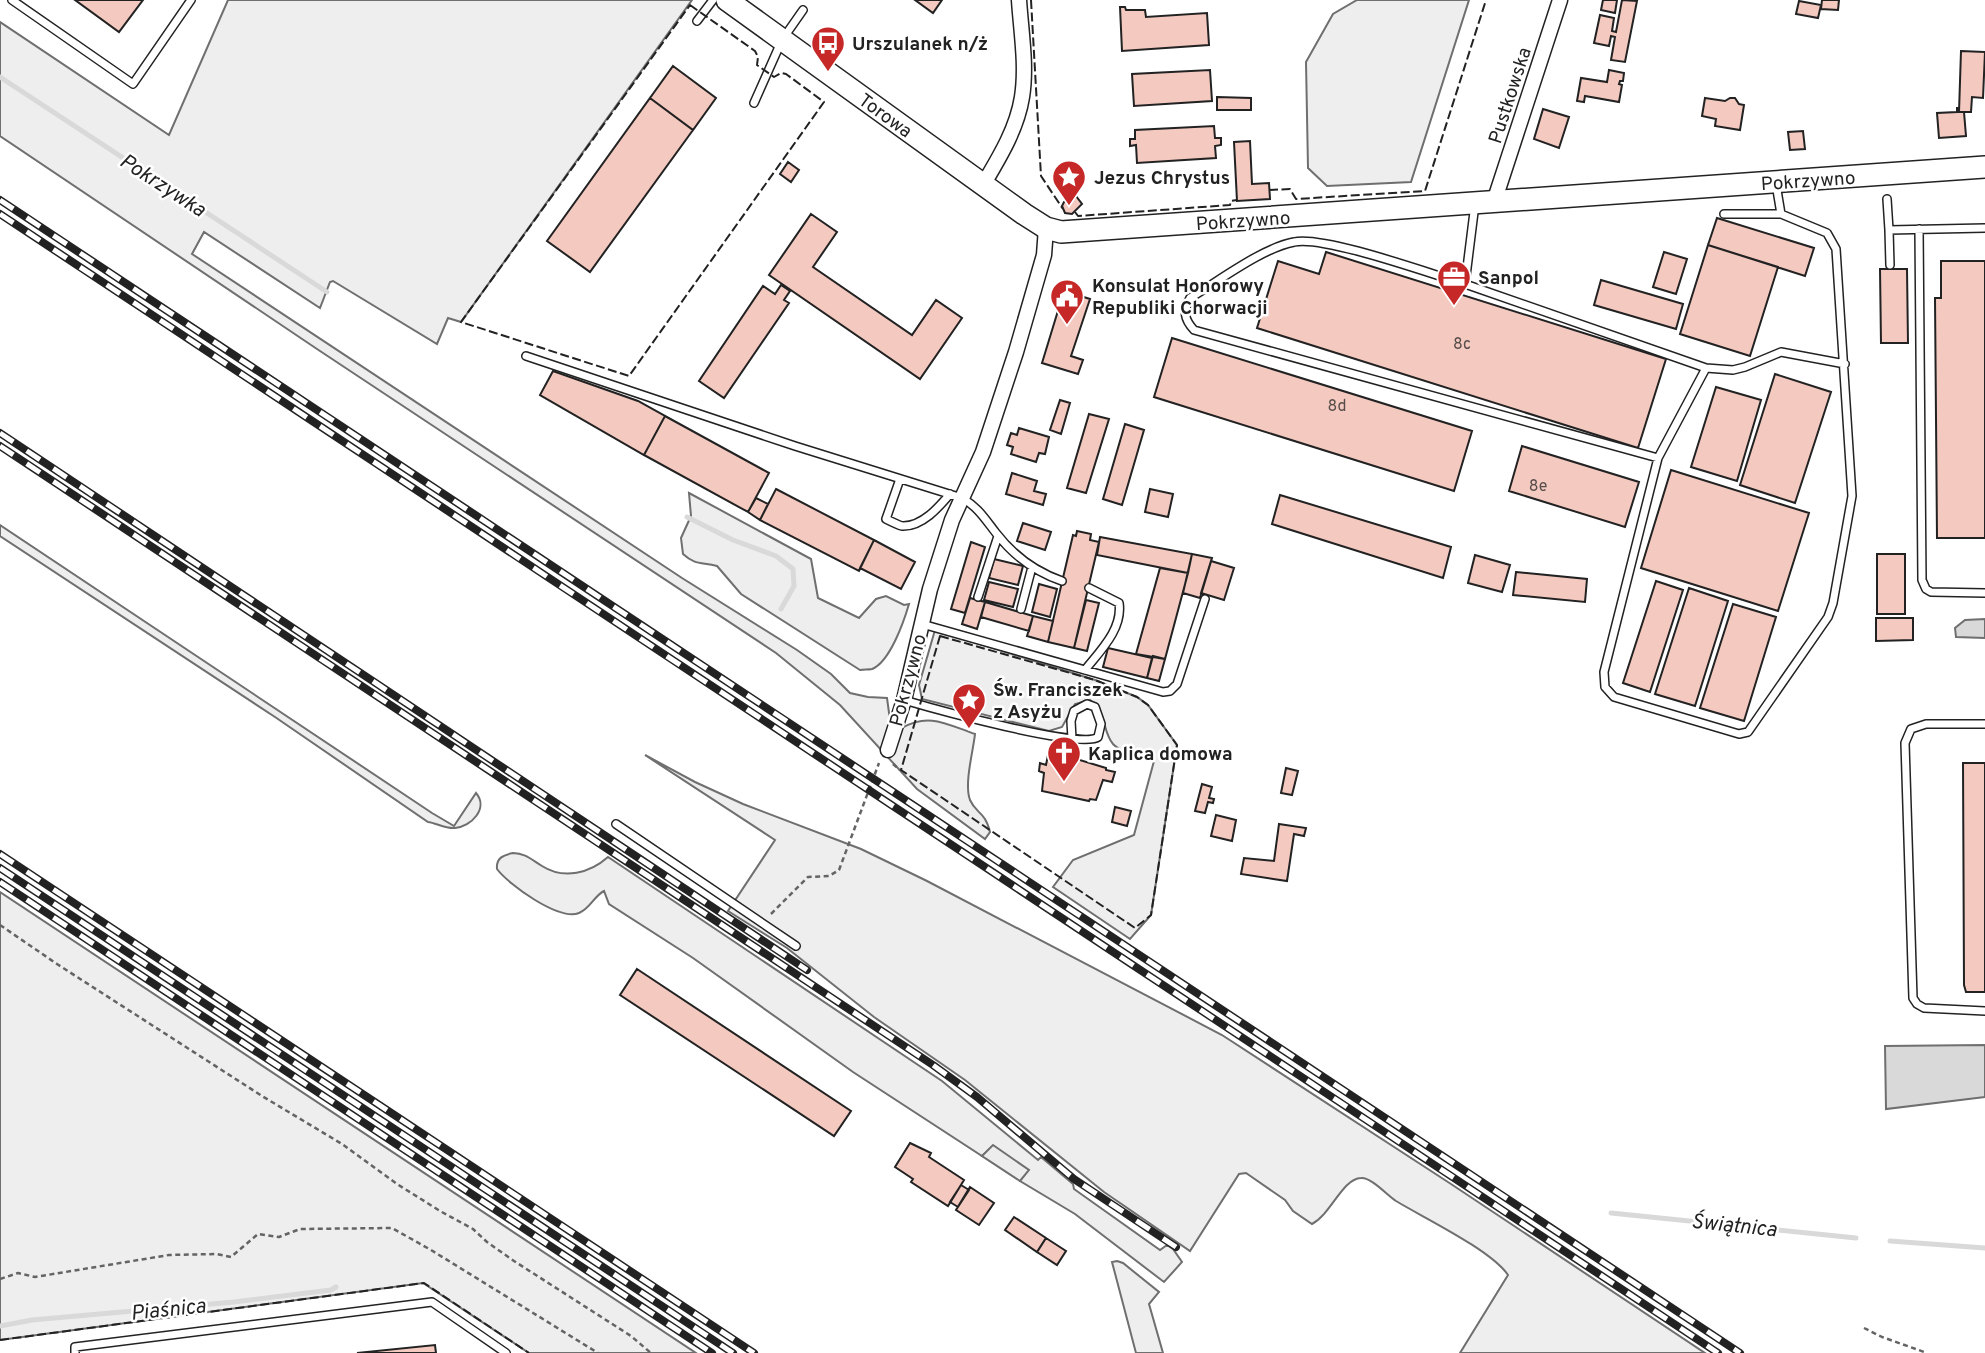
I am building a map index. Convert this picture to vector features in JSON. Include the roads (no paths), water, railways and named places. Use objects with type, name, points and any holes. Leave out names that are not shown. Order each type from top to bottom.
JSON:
[{"type":"street","name":"Torowa","points":[[727,0],[1046,228]]},
{"type":"street","points":[[983,185],[1014,128],[1022,100],[1019,0]]},
{"type":"street","name":"Pustkowska","points":[[1485,203],[1560,0]]},
{"type":"street","name":"Pokrzywno","points":[[885,754],[904,699],[930,589],[952,520],[956,496],[982,452],[1016,352],[1044,256],[1046,228],[1071,233],[1985,167]]},
{"type":"lane","points":[[12,0],[134,83],[191,0]]},
{"type":"lane","points":[[698,21],[713,0]]},
{"type":"lane","points":[[754,103],[782,40],[803,9]]},
{"type":"lane","points":[[1775,182],[1781,214]]},
{"type":"lane","points":[[1887,199],[1890,265]]},
{"type":"lane","points":[[1465,284],[1485,203]]},
{"type":"lane","points":[[1706,368],[1658,458],[1604,672],[1605,687],[1614,697],[1739,734],[1748,732],[1828,617],[1833,603],[1852,496],[1845,364],[1836,249],[1833,240],[1827,233],[1781,214],[1724,214]]},
{"type":"lane","points":[[1889,230],[1985,228]]},
{"type":"lane","points":[[1919,229],[1922,580],[1926,589],[1931,592],[1985,593]]},
{"type":"lane","points":[[1658,458],[1194,330],[1186,322],[1185,309],[1190,298],[1267,252],[1294,242],[1308,241],[1335,246],[1465,284],[1706,368],[1733,370],[1781,352],[1845,364]]},
{"type":"lane","points":[[526,356],[795,446],[956,496],[980,510],[998,536],[1032,567],[1044,575],[1062,581]]},
{"type":"lane","points":[[900,479],[886,519],[902,526],[921,520],[956,496]]},
{"type":"lane","points":[[978,597],[998,536]]},
{"type":"lane","points":[[1021,608],[1032,567]]},
{"type":"lane","points":[[1085,670],[1113,634],[1120,611],[1119,603],[1089,588]]},
{"type":"lane","points":[[922,624],[1163,692],[1170,691],[1177,684],[1205,599]]},
{"type":"lane","points":[[904,699],[961,716],[1072,739],[1091,741],[1098,737],[1101,724],[1095,707],[1087,704],[1074,711],[1071,721],[1072,739]]},
{"type":"lane","points":[[1985,724],[1926,724],[1911,729],[1905,743],[1913,998],[1924,1008],[1985,1011]]},
{"type":"lane","points":[[616,824],[796,946]]},
{"type":"lane","points":[[75,1353],[75,1347],[432,1303],[506,1353]]},
{"type":"waterway","name":"Pokrzywka","points":[[0,77],[327,292]]},
{"type":"waterway","name":"Pokrzywka","points":[[687,517],[733,540],[776,556],[793,569],[794,586],[781,609]]},
{"type":"waterway","name":"Świątnica","points":[[1611,1213],[1856,1238]]},
{"type":"waterway","name":"Świątnica","points":[[1890,1241],[1985,1248]]},
{"type":"waterway","name":"Piaśnica","points":[[0,1326],[32,1320],[234,1302],[331,1290],[336,1287]]},
{"type":"railway","points":[[0,200],[1740,1353]]},
{"type":"railway","points":[[0,214],[1718,1353]]},
{"type":"railway","points":[[0,433],[807,970]]},
{"type":"railway","points":[[0,446],[933,1065],[977,1097],[1074,1179],[1176,1247]]},
{"type":"railway","points":[[0,854],[754,1353]]},
{"type":"railway","points":[[0,868],[733,1353]]},
{"type":"railway","points":[[0,882],[712,1353]]},
{"type":"place","name":"Urszulanek n/ż","points":[[828,73]]},
{"type":"place","name":"Jezus Chrystus","points":[[1069,207]]},
{"type":"place","name":"Sanpol","points":[[1454,307]]},
{"type":"place","name":"Konsulat Honorowy Republiki Chorwacji","points":[[1067,326]]},
{"type":"place","name":"Św. Franciszek z Asyżu","points":[[969,730]]},
{"type":"place","name":"Kaplica domowa","points":[[1064,783]]}]
